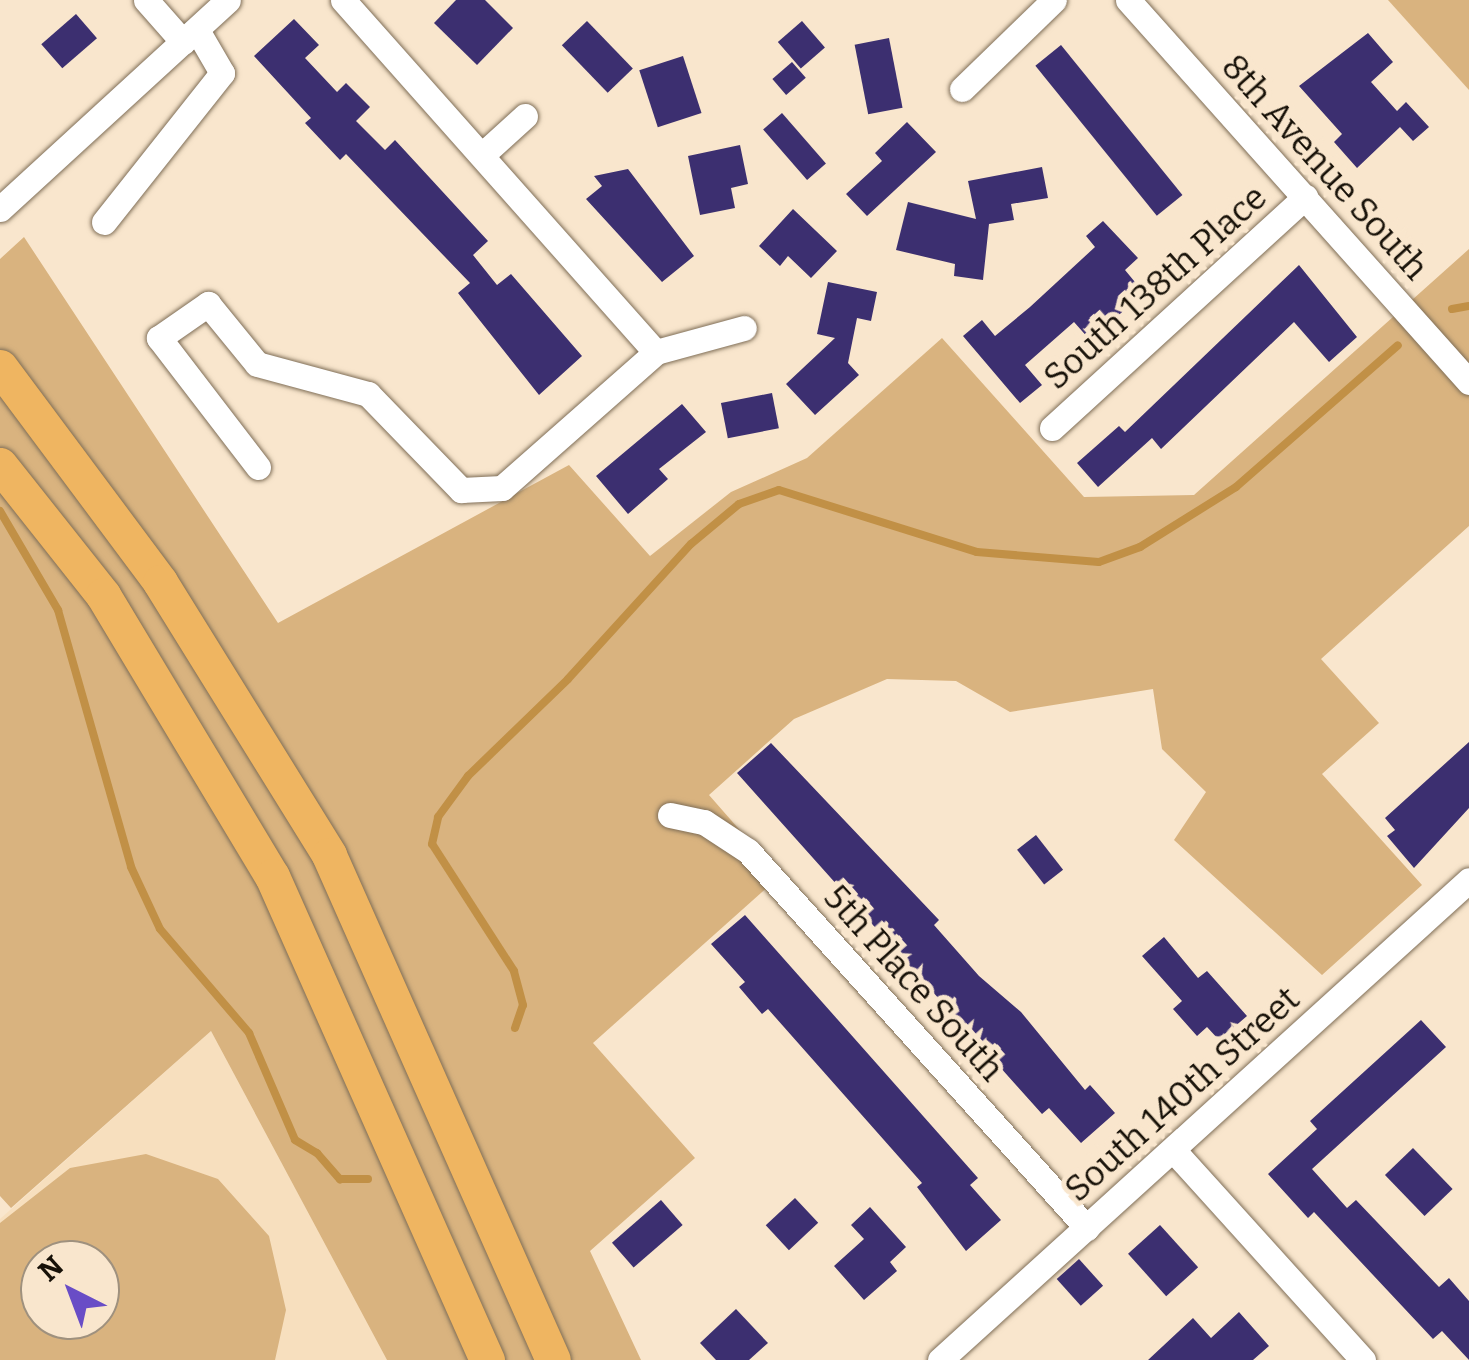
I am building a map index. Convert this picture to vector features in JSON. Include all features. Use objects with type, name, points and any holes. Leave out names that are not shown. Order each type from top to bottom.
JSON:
[{"type":"highway","points":[[0,367],[160,582],[329,855],[553,1360]]},
{"type":"highway","points":[[0,465],[103,595],[272,876],[486,1360]]},
{"type":"street","points":[[104,222],[222,73],[190,36],[146,0]]},
{"type":"street","points":[[3,207],[228,0]]},
{"type":"street","points":[[344,0],[656,352]]},
{"type":"street","points":[[962,90],[1054,0]]},
{"type":"street","name":"8th Avenue South","points":[[1128,0],[1469,382]]},
{"type":"street","points":[[482,155],[524,116]]},
{"type":"street","name":"South 138th Place","points":[[1052,428],[1304,197]]},
{"type":"street","points":[[258,467],[159,338],[208,304],[257,364],[368,394],[461,490],[502,488],[656,352],[744,328]]},
{"type":"street","name":"5th Place South","points":[[670,815],[704,822],[748,851],[1087,1228]]},
{"type":"street","name":"South 140th Street","points":[[940,1360],[1469,880]]},
{"type":"street","points":[[1174,1150],[1363,1360]]},
{"type":"shaded area","points":[[1388,0],[1469,0],[1469,90]]},
{"type":"shaded area","points":[[24,237],[278,623],[569,465],[650,556],[731,492],[807,458],[942,338],[1084,497],[1194,495],[1469,249],[1469,526],[1321,659],[1379,723],[1322,774],[1422,885],[1322,975],[1174,840],[1206,792],[1162,749],[1153,689],[1010,712],[956,681],[887,679],[794,719],[709,795],[780,876],[593,1043],[695,1158],[590,1251],[641,1360],[387,1360],[211,1031],[11,1208],[0,1196],[0,259]]},
{"type":"shaded area","points":[[211,1031],[387,1360],[0,1360],[0,1219]]},
{"type":"shaded area","points":[[146,1154],[218,1179],[269,1236],[286,1310],[275,1360],[0,1360],[0,1223],[70,1168]]},
{"type":"building","points":[[456,0],[485,0],[513,28],[477,65],[434,23]]},
{"type":"building","points":[[76,14],[97,38],[62,68],[41,44]]},
{"type":"building","points":[[294,19],[319,45],[305,58],[337,92],[346,83],[370,107],[356,121],[385,150],[395,140],[488,241],[473,255],[497,285],[511,274],[582,356],[539,395],[458,293],[470,283],[346,154],[340,160],[305,123],[311,118],[254,56]]},
{"type":"building","points":[[587,21],[633,68],[608,93],[562,45]]},
{"type":"building","points":[[802,21],[825,47],[801,68],[778,42]]},
{"type":"building","points":[[1368,33],[1393,62],[1371,82],[1397,111],[1406,102],[1429,127],[1413,141],[1400,127],[1357,168],[1334,142],[1342,134],[1299,86]]},
{"type":"building","points":[[889,38],[903,108],[868,114],[855,45]]},
{"type":"building","points":[[1061,45],[1182,195],[1157,216],[1035,66]]},
{"type":"building","points":[[683,56],[702,113],[658,127],[639,70]]},
{"type":"building","points":[[792,62],[806,78],[786,95],[772,79]]},
{"type":"building","points":[[782,113],[826,164],[807,180],[763,129]]},
{"type":"building","points":[[907,122],[936,152],[867,216],[846,194],[882,161],[875,153]]},
{"type":"building","points":[[740,145],[748,184],[731,188],[735,208],[700,215],[688,156]]},
{"type":"building","points":[[1042,167],[1048,198],[1011,204],[1014,220],[989,224],[983,280],[954,276],[955,264],[896,250],[908,202],[976,219],[968,181]]},
{"type":"building","points":[[628,169],[694,256],[662,282],[586,199],[602,186],[594,176]]},
{"type":"building","points":[[793,209],[837,251],[811,278],[788,256],[780,266],[759,246]]},
{"type":"building","points":[[1103,221],[1138,258],[1125,270],[1144,293],[1090,340],[1074,322],[1025,365],[1042,385],[1020,403],[963,336],[982,320],[995,336],[1095,247],[1086,236]]},
{"type":"building","points":[[1299,265],[1357,337],[1329,362],[1294,322],[1161,449],[1152,438],[1098,487],[1077,463],[1119,426],[1125,432]]},
{"type":"building","points":[[828,282],[877,292],[871,321],[857,318],[848,363],[859,375],[815,415],[786,384],[835,338],[817,334]]},
{"type":"building","points":[[772,393],[779,428],[728,438],[721,403]]},
{"type":"building","points":[[682,404],[706,432],[659,469],[668,479],[628,514],[596,476]]},
{"type":"building","points":[[1469,742],[1469,808],[1414,868],[1387,836],[1395,830],[1385,818]]},
{"type":"building","points":[[771,743],[939,920],[934,925],[979,976],[1021,1012],[1085,1090],[1090,1085],[1115,1113],[1081,1143],[1049,1108],[1042,1114],[737,773]]},
{"type":"building","points":[[1036,835],[1063,870],[1044,884],[1017,850]]},
{"type":"building","points":[[745,915],[978,1178],[970,1185],[1001,1220],[966,1251],[917,1187],[922,1183],[768,1009],[762,1014],[739,987],[745,982],[711,944]]},
{"type":"building","points":[[1164,937],[1198,978],[1207,971],[1247,1016],[1219,1040],[1207,1027],[1197,1036],[1173,1009],[1182,1001],[1142,956]]},
{"type":"building","points":[[1421,1020],[1446,1047],[1312,1169],[1347,1208],[1356,1200],[1439,1287],[1449,1278],[1469,1301],[1469,1360],[1442,1331],[1433,1339],[1314,1212],[1308,1218],[1268,1174],[1317,1129],[1310,1121]]},
{"type":"building","points":[[1413,1148],[1453,1189],[1425,1216],[1385,1175]]},
{"type":"building","points":[[795,1198],[818,1223],[789,1250],[766,1225]]},
{"type":"building","points":[[661,1200],[683,1225],[634,1268],[612,1243]]},
{"type":"building","points":[[870,1207],[906,1247],[890,1262],[897,1271],[864,1300],[834,1266],[864,1239],[851,1225]]},
{"type":"building","points":[[1160,1225],[1198,1267],[1166,1296],[1128,1254]]},
{"type":"building","points":[[1079,1259],[1103,1286],[1081,1306],[1057,1279]]},
{"type":"building","points":[[736,1309],[768,1343],[749,1360],[716,1360],[700,1343]]},
{"type":"building","points":[[1239,1312],[1269,1346],[1253,1360],[1148,1360],[1193,1318],[1211,1338]]},
{"type":"waterway","points":[[1452,309],[1469,306]]},
{"type":"waterway","points":[[515,1028],[523,1005],[514,971],[432,844],[438,817],[468,776],[568,679],[691,544],[739,504],[779,490],[977,552],[1099,562],[1140,547],[1236,487],[1398,345]]},
{"type":"waterway","points":[[0,511],[58,610],[131,867],[160,929],[249,1033],[295,1140],[317,1153],[340,1179],[368,1179]]}]
